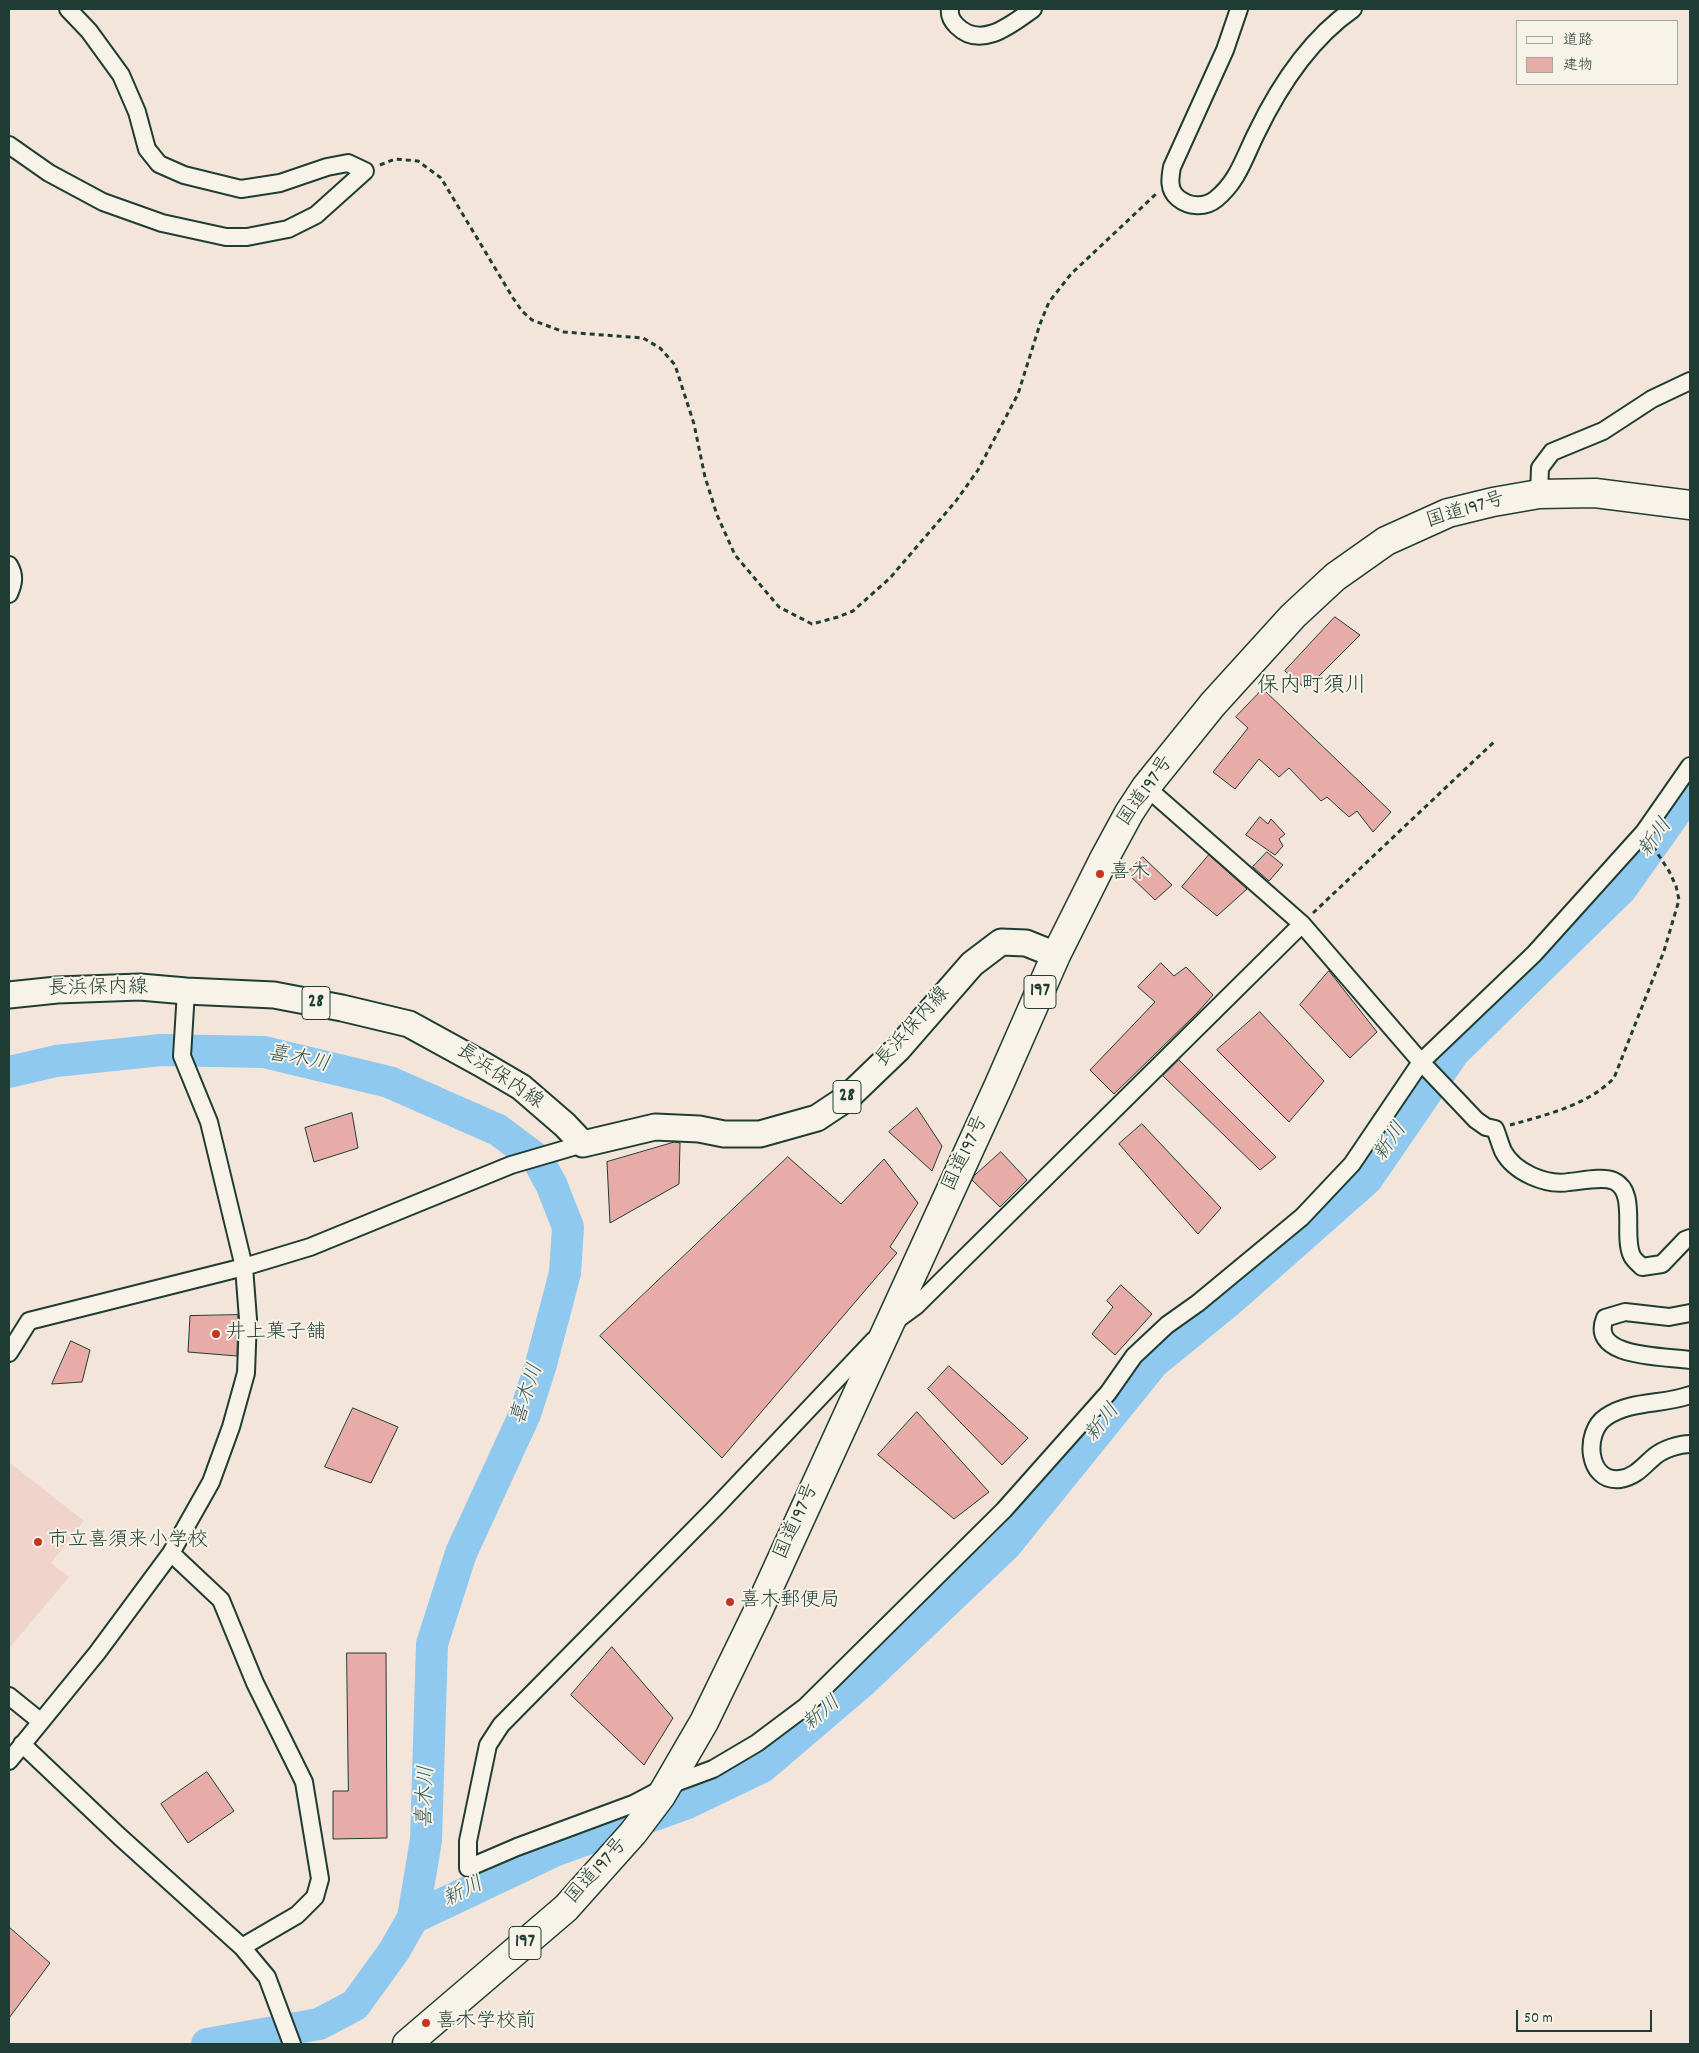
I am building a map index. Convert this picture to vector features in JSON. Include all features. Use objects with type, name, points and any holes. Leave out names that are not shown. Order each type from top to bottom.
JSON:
[{"type":"highway","name":"国道197号","points":[[407,2044],[566,1908],[633,1833],[664,1791],[704,1722],[758,1610],[998,1087],[1056,955],[1102,861],[1146,787],[1226,689],[1292,616],[1335,577],[1386,541],[1448,513],[1493,502],[1539,494],[1595,493],[1690,505]]},
{"type":"main road","name":"長浜保内線","points":[[9,995],[57,990],[140,987],[186,996],[274,996],[342,1008],[408,1024],[521,1087],[565,1125],[577,1146],[656,1127],[699,1129],[724,1134],[760,1134],[817,1118],[847,1098],[886,1061],[972,964],[1001,942],[1026,943],[1056,955]]},
{"type":"street","points":[[9,145],[49,173],[103,202],[162,223],[226,237],[247,237],[288,229],[316,216],[365,171],[348,163],[327,167],[280,183],[241,188],[184,175],[159,164],[147,149],[137,112],[121,75],[89,31],[68,9]]},
{"type":"street","points":[[950,9],[949,14],[955,25],[965,33],[980,36],[995,34],[1033,9]]},
{"type":"street","points":[[1239,9],[1225,50],[1172,167],[1169,182],[1174,194],[1183,202],[1198,206],[1214,201],[1227,189],[1239,173],[1263,120],[1287,80],[1313,47],[1353,9]]},
{"type":"street","points":[[1539,494],[1540,468],[1552,452],[1603,432],[1652,399],[1690,381]]},
{"type":"street","points":[[9,565],[13,572],[13,585],[9,594]]},
{"type":"street","points":[[1302,924],[916,1306],[886,1328],[716,1507],[501,1725],[488,1745],[468,1841],[468,1868],[517,1847],[634,1804],[713,1769],[757,1743],[805,1707],[1004,1510],[1108,1393],[1134,1356],[1167,1324],[1198,1303],[1302,1218],[1352,1164],[1421,1062],[1534,954],[1644,832],[1690,766]]},
{"type":"street","points":[[1146,787],[1302,924],[1421,1062],[1476,1120],[1486,1127],[1495,1129],[1504,1152],[1525,1173],[1544,1181],[1566,1183],[1590,1179],[1614,1181],[1625,1191],[1628,1207],[1627,1236],[1632,1256],[1642,1267],[1662,1264],[1685,1240],[1690,1238]]},
{"type":"street","points":[[9,1761],[97,1654],[171,1553],[211,1482],[231,1427],[246,1373],[248,1319],[244,1267],[209,1122],[182,1056],[186,996]]},
{"type":"street","points":[[9,1353],[29,1321],[244,1267],[310,1247],[511,1165],[577,1146]]},
{"type":"street","points":[[1690,1313],[1669,1317],[1625,1312],[1605,1318],[1602,1333],[1606,1341],[1614,1347],[1640,1355],[1690,1360]]},
{"type":"street","points":[[1690,1395],[1680,1399],[1628,1407],[1606,1417],[1599,1424],[1592,1440],[1591,1451],[1596,1467],[1604,1476],[1620,1479],[1637,1473],[1656,1455],[1672,1447],[1690,1444]]},
{"type":"street","points":[[171,1553],[221,1600],[254,1683],[304,1782],[320,1879],[315,1897],[297,1915],[242,1947]]},
{"type":"street","points":[[9,1696],[40,1721]]},
{"type":"street","points":[[22,1744],[119,1836],[242,1947],[267,1977],[292,2044]]},
{"type":"path","points":[[365,171],[396,159],[418,161],[440,178],[513,298],[522,311],[532,320],[564,332],[643,338],[660,348],[675,365],[694,424],[705,477],[716,515],[735,555],[779,608],[812,624],[853,611],[890,578],[956,501],[978,470],[1018,394],[1040,324],[1049,302],[1070,274],[1169,182]]},
{"type":"path","points":[[1302,924],[1495,742]]},
{"type":"path","points":[[1495,1129],[1551,1113],[1602,1090],[1614,1078],[1664,951],[1679,900],[1676,886],[1669,871],[1644,832]]},
{"type":"shaded area","name":"市立喜須来小学校","points":[[9,1462],[84,1521],[51,1563],[69,1577],[11,1646],[9,1644]]},
{"type":"building","points":[[1335,617],[1360,635],[1306,689],[1285,671]]},
{"type":"building","points":[[1263,689],[1391,812],[1373,832],[1357,811],[1349,817],[1327,797],[1321,801],[1289,768],[1279,777],[1259,759],[1235,789],[1213,772],[1248,728],[1236,717]]},
{"type":"building","points":[[1260,817],[1268,824],[1271,819],[1285,834],[1279,839],[1283,846],[1275,855],[1246,835]]},
{"type":"building","points":[[1267,852],[1283,865],[1269,881],[1253,867]]},
{"type":"building","points":[[1209,855],[1247,889],[1217,916],[1182,887]]},
{"type":"building","points":[[1143,857],[1172,885],[1155,900],[1127,873]]},
{"type":"building","points":[[1161,963],[1174,976],[1186,967],[1213,995],[1114,1094],[1090,1070],[1155,1002],[1138,987]]},
{"type":"building","points":[[1329,971],[1377,1032],[1350,1058],[1300,1005]]},
{"type":"building","points":[[1260,1012],[1324,1081],[1289,1122],[1217,1050]]},
{"type":"building","points":[[1179,1060],[1276,1157],[1260,1170],[1163,1076]]},
{"type":"building","points":[[917,1108],[942,1146],[932,1171],[889,1132]]},
{"type":"building","points":[[352,1113],[358,1148],[314,1162],[305,1128]]},
{"type":"building","points":[[1142,1124],[1221,1208],[1198,1234],[1119,1144]]},
{"type":"building","points":[[675,1142],[680,1143],[679,1184],[610,1223],[607,1162]]},
{"type":"building","points":[[1001,1152],[1027,1180],[1000,1207],[972,1180]]},
{"type":"building","points":[[788,1157],[841,1204],[884,1159],[918,1203],[890,1247],[897,1253],[722,1458],[600,1336]]},
{"type":"building","points":[[1121,1285],[1152,1314],[1115,1355],[1092,1334],[1113,1307],[1107,1301]]},
{"type":"building","name":"井上菓子舗","points":[[238,1315],[237,1356],[188,1352],[190,1316]]},
{"type":"building","points":[[71,1341],[90,1350],[82,1382],[52,1384]]},
{"type":"building","points":[[949,1366],[1028,1438],[1002,1465],[928,1389]]},
{"type":"building","points":[[353,1408],[398,1427],[371,1483],[325,1467]]},
{"type":"building","points":[[917,1412],[989,1492],[954,1519],[878,1455]]},
{"type":"building","points":[[612,1647],[673,1718],[644,1765],[571,1695]]},
{"type":"building","points":[[347,1653],[386,1653],[387,1838],[333,1839],[333,1791],[348,1791]]},
{"type":"building","points":[[207,1772],[234,1811],[188,1843],[161,1804]]},
{"type":"building","points":[[9,1927],[50,1963],[9,2018]]},
{"type":"waterway","name":"新川","points":[[413,1918],[554,1851],[685,1804],[762,1767],[864,1680],[1006,1545],[1154,1362],[1230,1300],[1367,1179],[1454,1052],[1621,889],[1690,792]]},
{"type":"waterway","name":"喜木川","points":[[9,1072],[56,1061],[161,1050],[264,1052],[389,1082],[498,1130],[538,1160],[552,1186],[568,1227],[565,1273],[541,1364],[525,1414],[461,1553],[432,1644],[426,1840],[413,1918],[394,1951],[355,2005],[319,2024],[207,2044]]},
{"type":"place","name":"喜木","points":[[1100,874]]},
{"type":"place","name":"井上菓子舗","points":[[216,1334]]},
{"type":"place","name":"市立喜須来小学校","points":[[38,1542]]},
{"type":"place","name":"喜木郵便局","points":[[730,1602]]},
{"type":"place","name":"喜木学校前","points":[[426,2023]]},
{"type":"district","name":"保内町須川","points":[[1312,688]]}]
